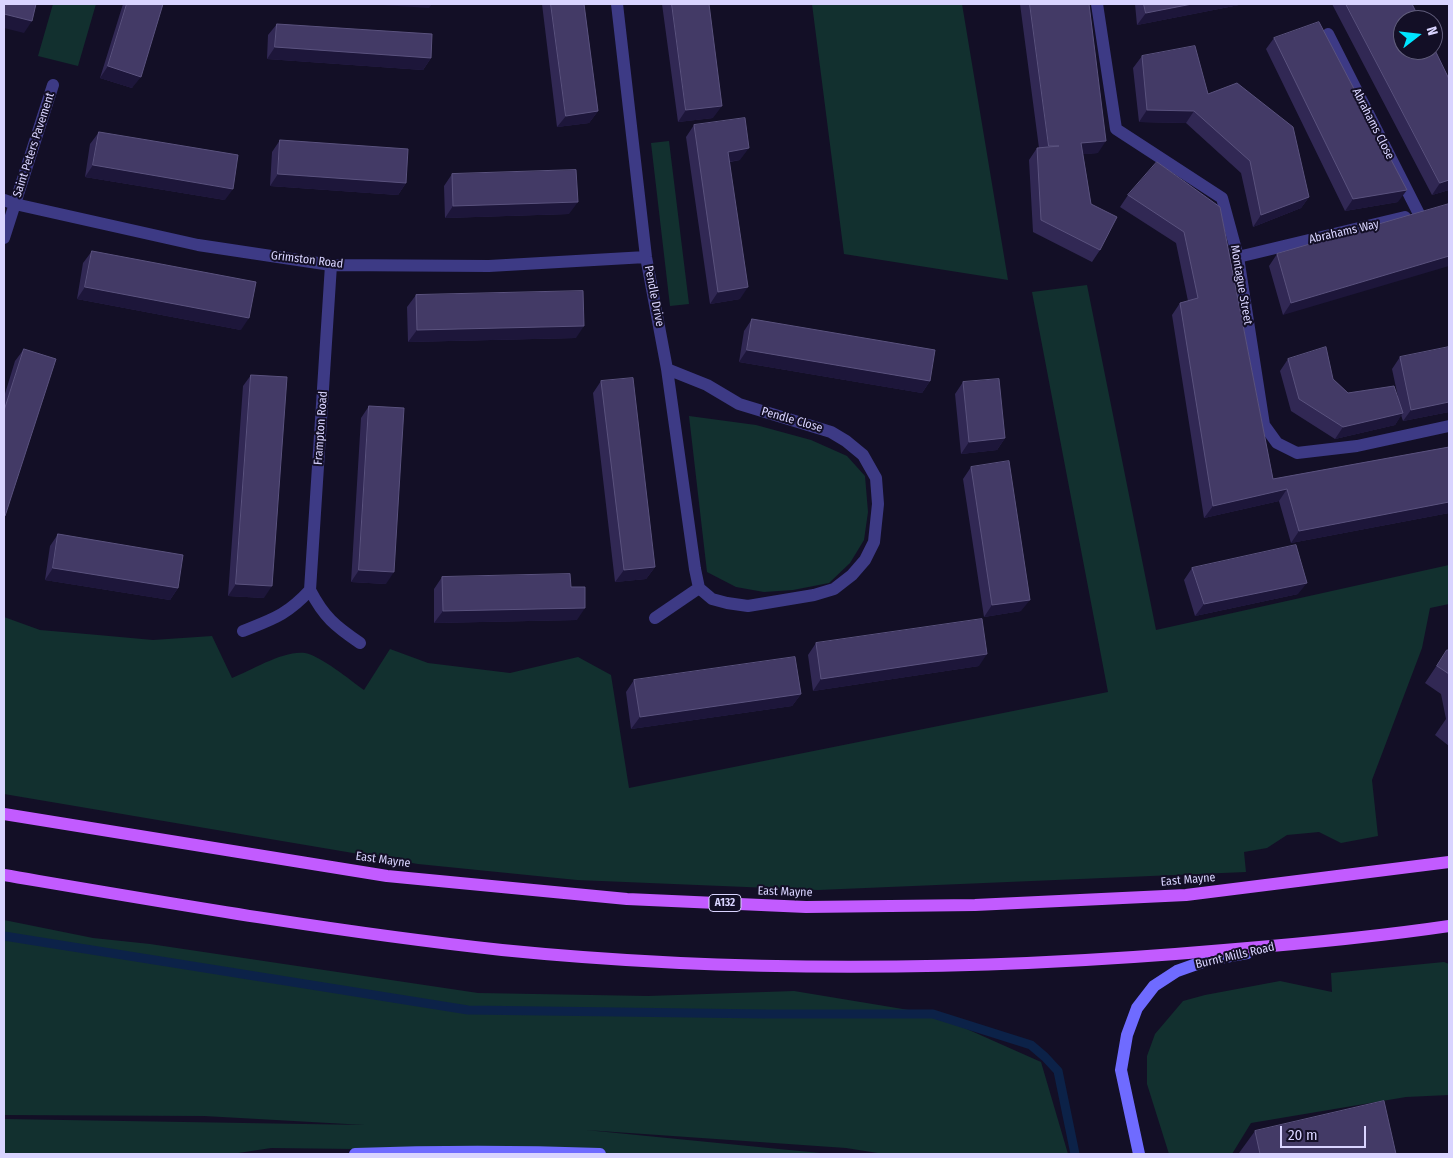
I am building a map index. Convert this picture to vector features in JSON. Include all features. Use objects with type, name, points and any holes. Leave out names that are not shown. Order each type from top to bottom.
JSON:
[{"type":"main road","name":"East Mayne","points":[[4,814],[387,876],[627,899],[806,907],[975,905],[1186,895],[1449,862]]},
{"type":"main road","points":[[4,875],[388,936],[502,950],[699,964],[972,967],[1133,958],[1289,945],[1449,926]]},
{"type":"street","name":"Pendle Drive","points":[[617,4],[646,257],[667,369],[699,588]]},
{"type":"street","name":"Montague Street","points":[[1097,4],[1116,130],[1222,198],[1238,257],[1264,425],[1277,443],[1297,453],[1357,446],[1449,426]]},
{"type":"street","name":"Abrahams Close","points":[[1328,34],[1419,214]]},
{"type":"street","name":"Saint Peters Pavement","points":[[4,238],[9,202],[53,85]]},
{"type":"street","name":"Grimston Road","points":[[9,202],[198,245],[331,265],[489,266],[646,257]]},
{"type":"street","name":"Abrahams Way","points":[[1238,257],[1434,209]]},
{"type":"street","name":"Frampton Road","points":[[310,590],[331,265]]},
{"type":"street","name":"Pendle Close","points":[[667,369],[708,386],[739,404],[831,432],[863,455],[876,478],[878,504],[874,542],[864,560],[852,575],[834,589],[814,595],[748,606],[712,599],[699,588]]},
{"type":"street","points":[[656,618],[699,588]]},
{"type":"street","points":[[243,631],[281,616],[298,604],[310,590],[326,616],[338,628],[360,643]]},
{"type":"street","name":"Burnt Mills Road","points":[[1139,1154],[1122,1070],[1127,1035],[1137,1008],[1154,986],[1177,971],[1208,960],[1289,945]]},
{"type":"street","points":[[356,1154],[524,1151],[600,1154]]},
{"type":"green space","points":[[53,4],[96,4],[78,66],[38,56]]},
{"type":"green space","points":[[812,4],[962,4],[1008,280],[844,254]]},
{"type":"green space","points":[[669,141],[689,304],[670,306],[651,143]]},
{"type":"green space","points":[[1087,285],[1156,630],[1449,565],[1449,604],[1430,608],[1422,648],[1372,780],[1378,836],[1341,843],[1319,832],[1287,835],[1267,848],[1244,852],[1246,872],[818,890],[577,880],[418,864],[4,794],[4,617],[40,630],[153,640],[212,636],[232,678],[278,657],[305,653],[327,663],[364,690],[390,649],[428,663],[510,673],[578,657],[611,675],[629,788],[1108,692],[1032,292]]},
{"type":"green space","points":[[689,416],[756,425],[811,440],[847,456],[865,476],[868,512],[864,540],[850,563],[829,583],[793,590],[764,592],[736,587],[707,572]]},
{"type":"green space","points":[[4,920],[93,938],[150,944],[478,993],[648,996],[794,991],[933,1014],[1041,1062],[1068,1154],[884,1154],[846,1148],[586,1130],[830,1154],[597,1154],[524,1151],[271,1148],[232,1154],[4,1154],[4,1119],[365,1125],[204,1116],[4,1115]]},
{"type":"green space","points":[[1444,962],[1449,964],[1449,1095],[1406,1097],[1251,1123],[1232,1154],[1169,1154],[1147,1084],[1147,1056],[1155,1034],[1183,1001],[1280,981],[1332,992],[1331,973]]},
{"type":"building","points":[[4,4],[36,4],[32,21],[4,14]]},
{"type":"building","points":[[127,4],[163,4],[141,77],[108,66]]},
{"type":"building","points":[[551,4],[584,4],[598,111],[566,116]]},
{"type":"building","points":[[672,4],[709,4],[722,106],[686,110]]},
{"type":"building","points":[[1030,4],[1089,4],[1106,141],[1081,143],[1091,204],[1117,217],[1100,250],[1041,220],[1037,148],[1059,146],[1049,146]]},
{"type":"building","points":[[1144,4],[1192,4],[1146,13]]},
{"type":"building","points":[[1346,4],[1412,4],[1415,10],[1393,10],[1393,60],[1440,60],[1449,79],[1449,180],[1440,183]]},
{"type":"building","points":[[1319,22],[1407,190],[1353,199],[1274,38]]},
{"type":"building","points":[[277,24],[432,34],[431,58],[275,47]]},
{"type":"building","points":[[1195,46],[1208,94],[1237,83],[1293,127],[1309,197],[1261,215],[1250,161],[1194,111],[1147,110],[1142,56]]},
{"type":"building","points":[[745,118],[749,148],[728,152],[748,287],[718,292],[694,125]]},
{"type":"building","points":[[99,132],[238,155],[233,189],[93,165]]},
{"type":"building","points":[[280,140],[408,149],[406,183],[278,174]]},
{"type":"building","points":[[1157,162],[1220,207],[1273,479],[1449,447],[1449,502],[1299,531],[1287,489],[1213,506],[1180,303],[1198,298],[1184,232],[1128,195]]},
{"type":"building","points":[[576,170],[578,202],[453,206],[452,174]]},
{"type":"building","points":[[1449,204],[1449,256],[1291,303],[1277,254]]},
{"type":"building","points":[[92,251],[256,282],[249,318],[85,287]]},
{"type":"building","points":[[583,291],[584,326],[417,330],[416,295]]},
{"type":"building","points":[[752,319],[935,350],[930,381],[747,350]]},
{"type":"building","points":[[1326,347],[1333,379],[1348,393],[1394,386],[1403,413],[1343,427],[1299,399],[1288,359]]},
{"type":"building","points":[[1449,347],[1449,402],[1411,410],[1400,357]]},
{"type":"building","points":[[24,349],[56,359],[4,516],[4,411]]},
{"type":"building","points":[[251,375],[287,377],[272,586],[236,584]]},
{"type":"building","points":[[633,378],[655,567],[624,570],[601,381]]},
{"type":"building","points":[[999,379],[1005,438],[969,442],[963,382]]},
{"type":"building","points":[[369,406],[404,408],[394,572],[359,570]]},
{"type":"building","points":[[1009,461],[1030,600],[992,605],[971,467]]},
{"type":"building","points":[[58,534],[183,555],[178,588],[53,568]]},
{"type":"building","points":[[1296,545],[1307,583],[1204,604],[1192,568]]},
{"type":"building","points":[[570,574],[571,587],[585,587],[585,608],[443,611],[442,577]]},
{"type":"building","points":[[982,619],[987,654],[821,679],[816,643]]},
{"type":"building","points":[[1447,650],[1449,650],[1449,674],[1437,666]]},
{"type":"building","points":[[795,657],[801,694],[640,717],[634,680]]},
{"type":"building","points":[[1384,1101],[1396,1154],[1260,1154],[1255,1131]]},
{"type":"waterway","points":[[4,936],[468,1010],[933,1014],[1031,1045],[1045,1057],[1058,1071],[1075,1154]]}]
